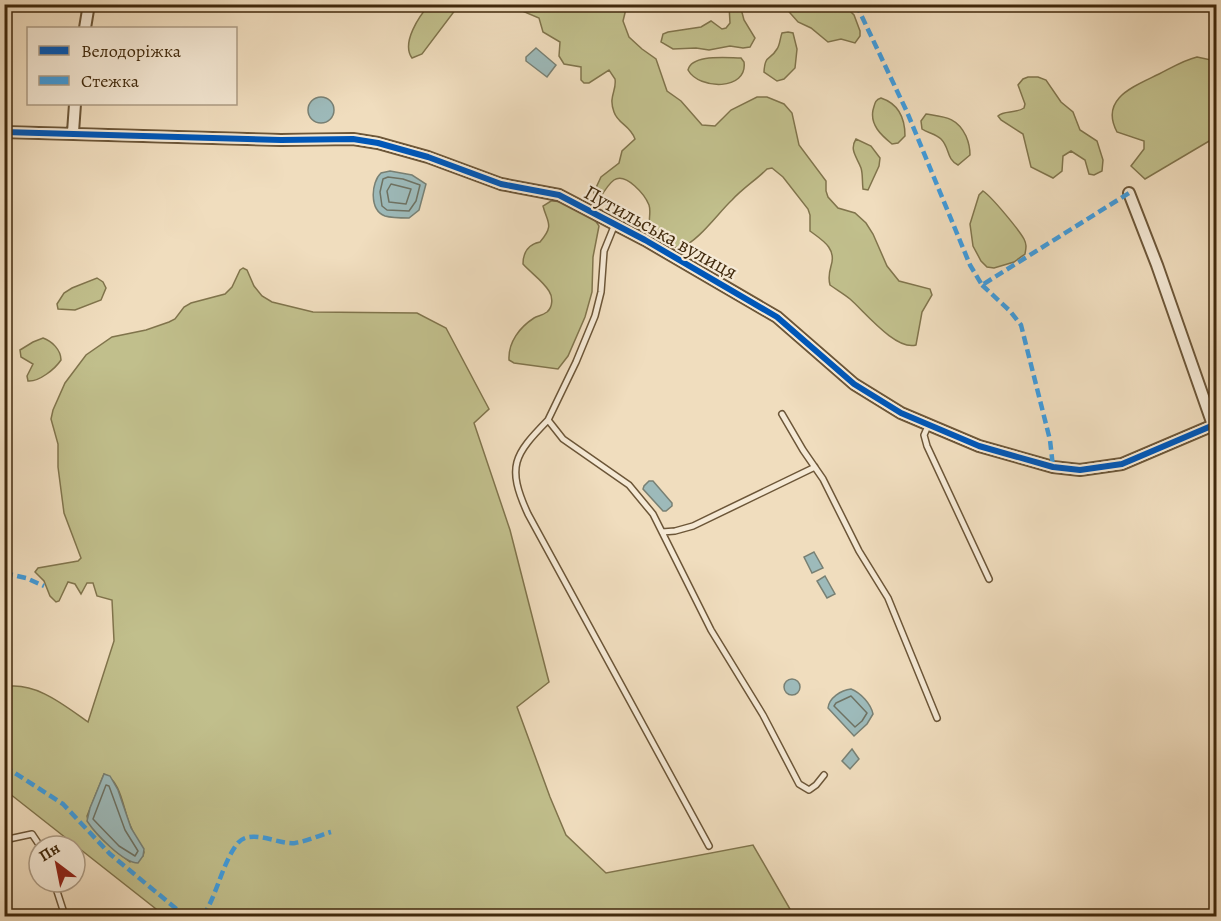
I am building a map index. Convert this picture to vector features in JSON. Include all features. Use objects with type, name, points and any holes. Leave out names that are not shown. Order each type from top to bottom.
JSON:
[{"type":"street","points":[[85,27],[89,4]]},
{"type":"street","points":[[73,132],[75,105]]},
{"type":"street","name":"Путильська вулиця","points":[[4,132],[362,140],[440,161],[501,184],[559,195],[615,224],[777,317],[854,384],[901,413],[927,426],[979,446],[1053,467],[1080,470],[1122,464],[1215,424]]},
{"type":"street","points":[[1129,193],[1215,424]]},
{"type":"lane","points":[[615,224],[604,251],[601,292],[595,316],[548,420],[527,441],[519,453],[516,467],[520,494],[528,513],[709,846]]},
{"type":"lane","points":[[782,414],[828,489],[859,551],[888,598],[937,718]]},
{"type":"lane","points":[[548,420],[563,439],[633,489],[653,514],[711,630],[763,715],[795,779],[803,788],[809,790],[824,775]]},
{"type":"lane","points":[[927,426],[924,435],[927,446],[989,579]]},
{"type":"lane","points":[[662,532],[693,526],[814,467]]},
{"type":"lane","points":[[4,840],[27,835]]},
{"type":"lane","points":[[58,894],[65,916]]},
{"type":"shaded area","points":[[430,4],[459,5],[422,54],[412,58],[409,52],[410,37],[421,15]]},
{"type":"shaded area","points":[[508,5],[625,5],[623,21],[629,37],[656,59],[667,91],[681,101],[702,125],[715,126],[731,110],[757,97],[767,97],[784,104],[792,113],[799,145],[826,181],[828,197],[838,208],[855,213],[866,223],[887,266],[899,281],[930,289],[932,295],[922,312],[916,345],[899,342],[890,336],[850,299],[830,285],[832,254],[830,249],[824,241],[810,231],[808,209],[783,177],[772,168],[767,169],[741,192],[694,240],[680,248],[664,243],[652,233],[649,226],[649,205],[644,196],[624,179],[614,180],[597,203],[593,203],[594,192],[601,177],[619,163],[622,151],[635,139],[618,119],[612,106],[615,79],[609,70],[589,83],[584,83],[581,80],[581,67],[564,64],[559,56],[560,42],[543,32],[539,18]]},
{"type":"shaded area","points":[[729,5],[740,5],[744,20],[755,38],[750,47],[730,46],[709,50],[673,49],[661,42],[663,34],[701,27],[711,21],[722,29],[726,28],[730,23]]},
{"type":"shaded area","points":[[783,5],[841,5],[854,15],[860,36],[855,43],[841,39],[828,42],[811,28],[798,22]]},
{"type":"shaded area","points":[[782,33],[793,33],[797,49],[795,68],[784,79],[777,81],[764,72],[765,66],[778,47]]},
{"type":"shaded area","points":[[1197,57],[1216,61],[1216,137],[1145,179],[1131,166],[1144,149],[1144,141],[1117,132],[1113,120],[1116,102],[1140,83]]},
{"type":"shaded area","points":[[741,58],[744,62],[743,71],[731,83],[712,84],[702,81],[688,70],[696,61],[703,59]]},
{"type":"shaded area","points":[[1028,77],[1046,80],[1061,102],[1073,112],[1080,130],[1097,141],[1103,160],[1102,171],[1094,175],[1089,174],[1085,160],[1071,151],[1063,156],[1062,171],[1053,178],[1031,167],[1023,134],[998,116],[1024,108],[1025,104],[1018,85]]},
{"type":"shaded area","points":[[881,98],[900,112],[905,136],[898,143],[892,144],[880,133],[873,120],[876,101]]},
{"type":"shaded area","points":[[926,114],[954,121],[966,136],[970,155],[958,165],[952,160],[941,139],[922,129],[921,121]]},
{"type":"shaded area","points":[[856,139],[871,146],[880,158],[879,166],[868,190],[863,189],[862,170],[853,150]]},
{"type":"shaded area","points":[[983,191],[1011,221],[1026,245],[1025,254],[1014,262],[994,268],[987,267],[981,261],[973,246],[970,224],[979,195]]},
{"type":"shaded area","points":[[551,201],[578,208],[591,216],[599,226],[593,257],[592,292],[585,317],[568,356],[558,369],[514,363],[509,360],[513,341],[520,330],[534,318],[547,312],[552,302],[546,287],[523,264],[527,249],[540,242],[549,227],[543,206]]},
{"type":"shaded area","points":[[243,268],[247,270],[254,286],[262,296],[272,302],[313,312],[417,313],[446,328],[489,409],[474,423],[510,530],[549,682],[517,707],[566,835],[606,873],[753,845],[794,916],[165,916],[87,855],[87,834],[61,834],[5,790],[4,687],[16,686],[38,691],[88,722],[114,641],[112,600],[97,596],[93,583],[87,583],[81,594],[75,584],[68,582],[59,601],[56,602],[50,596],[44,581],[35,572],[38,568],[78,561],[81,558],[64,513],[58,467],[58,444],[51,419],[65,383],[86,355],[112,337],[146,330],[169,322],[191,303],[225,294]],"holes":[[[104,774],[115,783],[132,830],[144,852],[143,856],[130,862],[98,835],[87,816]]]},
{"type":"shaded area","points":[[97,278],[106,288],[101,300],[75,310],[58,309],[57,304],[64,293]]},
{"type":"shaded area","points":[[43,338],[55,346],[61,360],[46,374],[28,381],[27,376],[33,364],[21,357],[20,350]]},
{"type":"water","points":[[536,48],[556,65],[547,77],[526,61],[526,57]]},
{"type":"water","points":[[321,97],[330,101],[334,110],[330,119],[321,123],[312,119],[308,110],[312,101]]},
{"type":"water","points":[[390,171],[412,175],[426,184],[419,210],[409,218],[385,216],[376,208],[373,196],[375,183],[381,173]]},
{"type":"water","points":[[649,481],[653,481],[672,503],[666,511],[663,511],[643,489]]},
{"type":"water","points":[[814,552],[823,568],[812,573],[804,557]]},
{"type":"water","points":[[825,576],[835,594],[827,598],[817,581]]},
{"type":"water","points":[[792,679],[798,681],[800,687],[798,693],[792,695],[786,693],[784,687],[786,681]]},
{"type":"water","points":[[851,689],[865,699],[873,714],[867,724],[854,736],[828,708],[836,695]]},
{"type":"water","points":[[852,749],[859,759],[850,769],[842,761]]},
{"type":"water","points":[[104,774],[110,776],[118,790],[131,828],[144,849],[143,856],[138,863],[117,853],[87,821]]},
{"type":"marked path","points":[[856,4],[907,112],[970,265],[982,285],[1129,193]]},
{"type":"marked path","points":[[982,285],[1010,311],[1021,325],[1050,440],[1053,467]]},
{"type":"marked path","points":[[4,573],[26,578],[44,586]]},
{"type":"marked path","points":[[4,766],[63,804],[110,854],[185,916]]},
{"type":"marked path","points":[[203,916],[232,852],[243,839],[257,837],[295,843],[331,832]]},
{"type":"cycle path","points":[[4,132],[281,140],[353,139],[378,143],[428,157],[501,184],[559,195],[645,240],[777,317],[854,384],[901,413],[979,446],[1053,467],[1080,470],[1122,464],[1216,424]]}]
